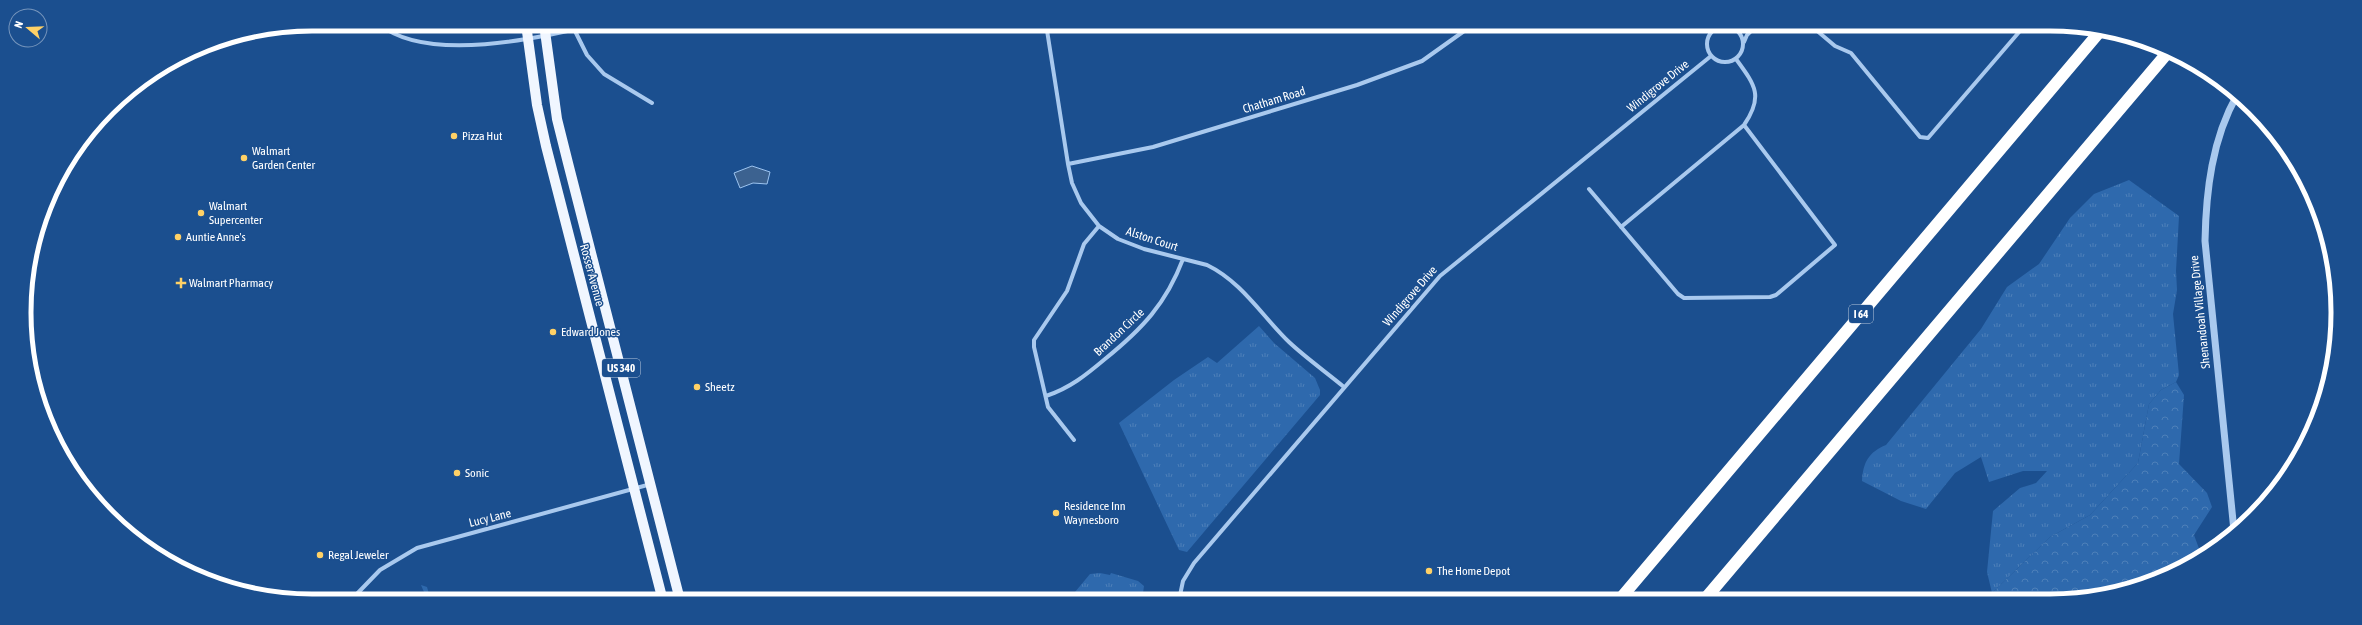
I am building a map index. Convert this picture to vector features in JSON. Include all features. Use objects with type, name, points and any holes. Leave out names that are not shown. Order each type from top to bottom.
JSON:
[{"type":"highway","name":"I 64","points":[[1624,594],[2097,35]]},
{"type":"highway","points":[[1709,594],[2165,56]]},
{"type":"main road","name":"Rosser Avenue","points":[[527,31],[537,104],[546,146],[661,594]]},
{"type":"main road","name":"Rosser Avenue","points":[[545,31],[557,119],[678,594]]},
{"type":"street","points":[[391,31],[401,37],[432,44],[456,45],[528,40],[566,31]]},
{"type":"street","points":[[575,31],[587,55],[601,70],[652,103]]},
{"type":"street","name":"Alston Court","points":[[1047,31],[1072,183],[1081,202],[1099,226],[1129,244],[1207,266],[1228,279],[1255,304],[1289,342],[1344,387]]},
{"type":"street","name":"Chatham Road","points":[[1068,164],[1153,147],[1357,85],[1422,61],[1464,31]]},
{"type":"street","points":[[1714,31],[1710,34],[1707,45],[1711,56],[1723,63],[1736,59],[1741,55],[1744,42],[1747,35],[1751,31]]},
{"type":"street","points":[[1737,31],[1740,33],[1744,42]]},
{"type":"street","points":[[1819,31],[1834,46],[1851,53],[1920,137],[1928,138],[2020,31]]},
{"type":"street","name":"Windigrove Drive","points":[[1180,594],[1183,581],[1194,563],[1440,276],[1454,263],[1711,56]]},
{"type":"street","points":[[1621,227],[1744,125],[1756,104],[1756,95],[1749,77],[1736,59]]},
{"type":"street","name":"Shenandoah Village Drive","points":[[2233,525],[2205,241],[2205,219],[2215,150],[2225,118],[2234,100]]},
{"type":"street","points":[[1589,189],[1678,294],[1684,298],[1770,297],[1783,289],[1835,245],[1744,125]]},
{"type":"street","points":[[1074,440],[1052,414],[1034,348],[1034,340],[1067,291],[1084,244],[1099,226]]},
{"type":"street","name":"Brandon Circle","points":[[1046,396],[1073,384],[1140,330],[1162,302],[1176,278],[1184,259]]},
{"type":"street","name":"Lucy Lane","points":[[357,594],[380,570],[417,548],[651,484]]},
{"type":"green space","points":[[2129,180],[2179,216],[2176,271],[2177,290],[2173,314],[2179,375],[2176,382],[2161,390],[2149,404],[2138,463],[2090,515],[2050,537],[1992,593],[1987,572],[1993,511],[2020,488],[2036,483],[2047,471],[2023,471],[1989,482],[1981,457],[1955,473],[1926,509],[1901,501],[1862,481],[1864,468],[1871,454],[1886,445],[1981,329],[2007,287],[2039,264],[2070,218],[2094,194]]},
{"type":"green space","points":[[1259,326],[1274,343],[1315,378],[1320,390],[1320,395],[1187,552],[1179,550],[1119,423],[1174,380],[1208,357],[1217,363]]},
{"type":"green space","points":[[2176,382],[2184,395],[2179,464],[2207,493],[2212,507],[2194,535],[2200,551],[2157,573],[2104,589],[2086,592],[2050,594],[1993,594],[1992,593],[2050,537],[2090,515],[2138,463],[2149,404],[2161,390]]},
{"type":"green space","points":[[1100,573],[1110,575],[1111,573],[1138,581],[1144,586],[1143,594],[1076,594],[1075,592],[1090,574]]},
{"type":"green space","points":[[421,585],[427,587],[429,594],[421,594],[424,592]]},
{"type":"shaded area","points":[[752,166],[770,172],[767,184],[753,183],[740,188],[734,173]]},
{"type":"place","name":"Pizza Hut","points":[[454,136]]},
{"type":"place","name":"Walmart Garden Center","points":[[244,158]]},
{"type":"place","name":"Walmart Supercenter","points":[[201,213]]},
{"type":"place","name":"Auntie Anne's","points":[[178,237]]},
{"type":"place","name":"Walmart Pharmacy","points":[[181,283]]},
{"type":"place","name":"Edward Jones","points":[[553,332]]},
{"type":"place","name":"Sheetz","points":[[697,387]]},
{"type":"place","name":"Sonic","points":[[457,473]]},
{"type":"place","name":"Residence Inn Waynesboro","points":[[1056,513]]},
{"type":"place","name":"Regal Jeweler","points":[[320,555]]},
{"type":"place","name":"The Home Depot","points":[[1429,571]]}]
